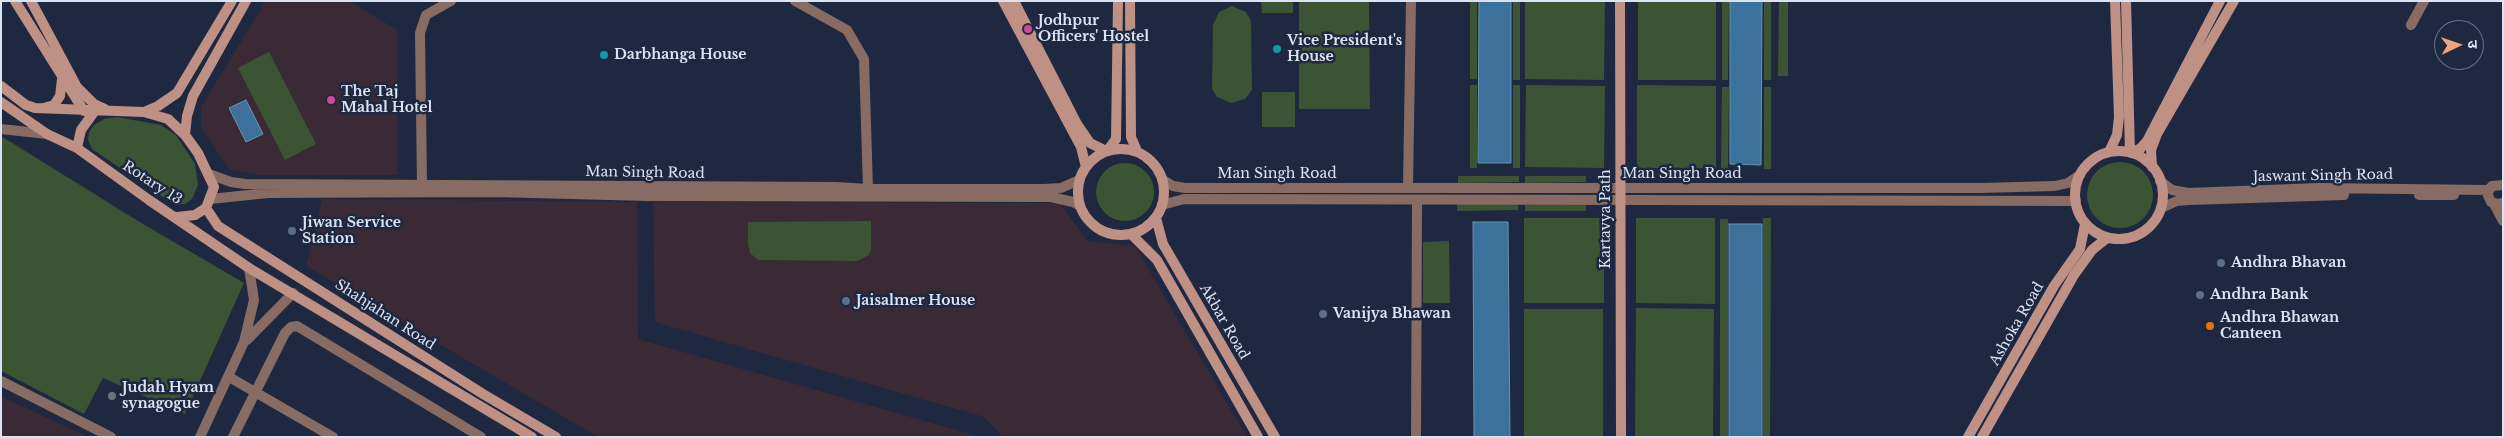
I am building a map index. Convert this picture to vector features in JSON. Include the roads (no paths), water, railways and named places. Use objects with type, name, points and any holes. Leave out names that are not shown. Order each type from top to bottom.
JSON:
[{"type":"main road","points":[[15,1],[62,78],[94,111]]},
{"type":"main road","points":[[31,1],[77,87],[94,104],[94,111],[81,130],[77,148]]},
{"type":"main road","points":[[144,112],[158,106],[177,93],[232,1]]},
{"type":"main road","points":[[185,135],[187,116],[193,96],[246,1]]},
{"type":"main road","points":[[1003,1],[1080,147],[1086,167]]},
{"type":"main road","points":[[1014,1],[1077,124],[1090,143],[1107,150]]},
{"type":"main road","points":[[1107,150],[1116,139],[1118,1]]},
{"type":"main road","points":[[1130,1],[1131,137],[1137,151]]},
{"type":"main road","name":"Kartavya Path","points":[[1620,1],[1621,437]]},
{"type":"main road","points":[[2109,152],[2117,135],[2119,117],[2115,1]]},
{"type":"main road","points":[[2126,1],[2130,153]]},
{"type":"main road","points":[[2130,153],[2141,148],[2146,141],[2220,1]]},
{"type":"main road","points":[[2152,166],[2151,150],[2157,134],[2234,1]]},
{"type":"main road","points":[[41,109],[54,105],[60,96],[62,78]]},
{"type":"main road","points":[[1,86],[26,105],[41,109],[144,112],[168,119],[185,135],[210,174],[214,187],[208,203]]},
{"type":"main road","name":"Rotary 13","points":[[1,102],[47,134],[77,148],[149,200],[177,217],[195,215],[208,203]]},
{"type":"main road","points":[[1123,148],[1137,151],[1148,158],[1157,168],[1163,180],[1165,193],[1156,218],[1149,226],[1131,234],[1118,235],[1106,233],[1095,226],[1086,217],[1080,204],[1080,180],[1086,167],[1094,157],[1107,150],[1123,148]]},
{"type":"main road","points":[[2109,152],[2130,153],[2144,158],[2152,166],[2160,181],[2163,198],[2161,208],[2150,226],[2136,236],[2124,240],[2107,238],[2095,233],[2081,218],[2076,201],[2076,182],[2084,168],[2095,158],[2109,152]]},
{"type":"main road","name":"Shahjahan Road","points":[[208,203],[218,226],[483,394],[556,437]]},
{"type":"main road","name":"Shahjahan Road","points":[[177,217],[249,268],[293,292],[532,437]]},
{"type":"main road","name":"Akbar Road","points":[[1156,218],[1163,244],[1275,437]]},
{"type":"main road","name":"Ashoka Road","points":[[1968,437],[2054,286],[2080,250],[2085,224]]},
{"type":"main road","name":"Akbar Road","points":[[1131,234],[1157,260],[1258,437]]},
{"type":"main road","name":"Ashoka Road","points":[[1982,437],[2074,275],[2092,250],[2107,238]]},
{"type":"street","points":[[422,185],[420,33],[426,15],[451,1]]},
{"type":"street","points":[[795,1],[847,30],[864,59],[868,189]]},
{"type":"street","points":[[1408,187],[1411,1]]},
{"type":"street","points":[[2410,25],[2424,1]]},
{"type":"street","points":[[1,129],[47,134]]},
{"type":"street","name":"Man Singh Road","points":[[210,174],[231,182],[244,184],[836,186],[868,189],[1044,189],[1061,188],[1080,180]]},
{"type":"street","name":"Man Singh Road","points":[[1163,180],[1173,186],[1185,188],[1408,187],[1620,189],[2032,186],[2068,183],[2080,175]]},
{"type":"street","name":"Jaswant Singh Road","points":[[2160,181],[2172,190],[2188,192],[2319,188],[2496,201]]},
{"type":"street","points":[[2502,184],[2492,186],[2503,221]]},
{"type":"street","name":"Man Singh Road","points":[[208,203],[268,193],[495,192],[647,196],[1051,197],[1080,204]]},
{"type":"street","name":"Jaswant Singh Road","points":[[2161,208],[2177,201],[2288,196],[2496,201]]},
{"type":"street","name":"Man Singh Road","points":[[1162,204],[1184,199],[2076,201]]},
{"type":"street","points":[[1416,200],[1416,437]]},
{"type":"street","points":[[200,437],[244,342],[253,310],[249,268]]},
{"type":"street","points":[[244,342],[293,292]]},
{"type":"street","points":[[232,437],[285,332],[291,327],[297,326],[481,437]]},
{"type":"street","points":[[229,377],[333,437]]},
{"type":"street","points":[[1,381],[111,437]]},
{"type":"water","points":[[1479,1],[1511,1],[1511,163],[1478,163]]},
{"type":"water","points":[[1730,1],[1762,1],[1761,165],[1730,164]]},
{"type":"water","points":[[246,100],[263,134],[246,142],[229,108]]},
{"type":"water","points":[[1473,222],[1508,222],[1510,437],[1474,437]]},
{"type":"water","points":[[1729,224],[1762,224],[1762,437],[1729,437]]},
{"type":"place","name":"Jodhpur Officers' Hostel","points":[[1028,29]]},
{"type":"place","name":"Vice President's House","points":[[1277,49]]},
{"type":"place","name":"Darbhanga House","points":[[604,55]]},
{"type":"place","name":"The Taj Mahal Hotel","points":[[331,100]]},
{"type":"place","name":"Jiwan Service Station","points":[[292,231]]},
{"type":"place","name":"Andhra Bhavan","points":[[2221,263]]},
{"type":"place","name":"Andhra Bank","points":[[2200,295]]},
{"type":"place","name":"Jaisalmer House","points":[[846,301]]},
{"type":"place","name":"Vanijya Bhawan","points":[[1323,314]]},
{"type":"place","name":"Andhra Bhawan Canteen","points":[[2210,326]]},
{"type":"place","name":"Judah Hyam synagogue","points":[[112,396]]}]
